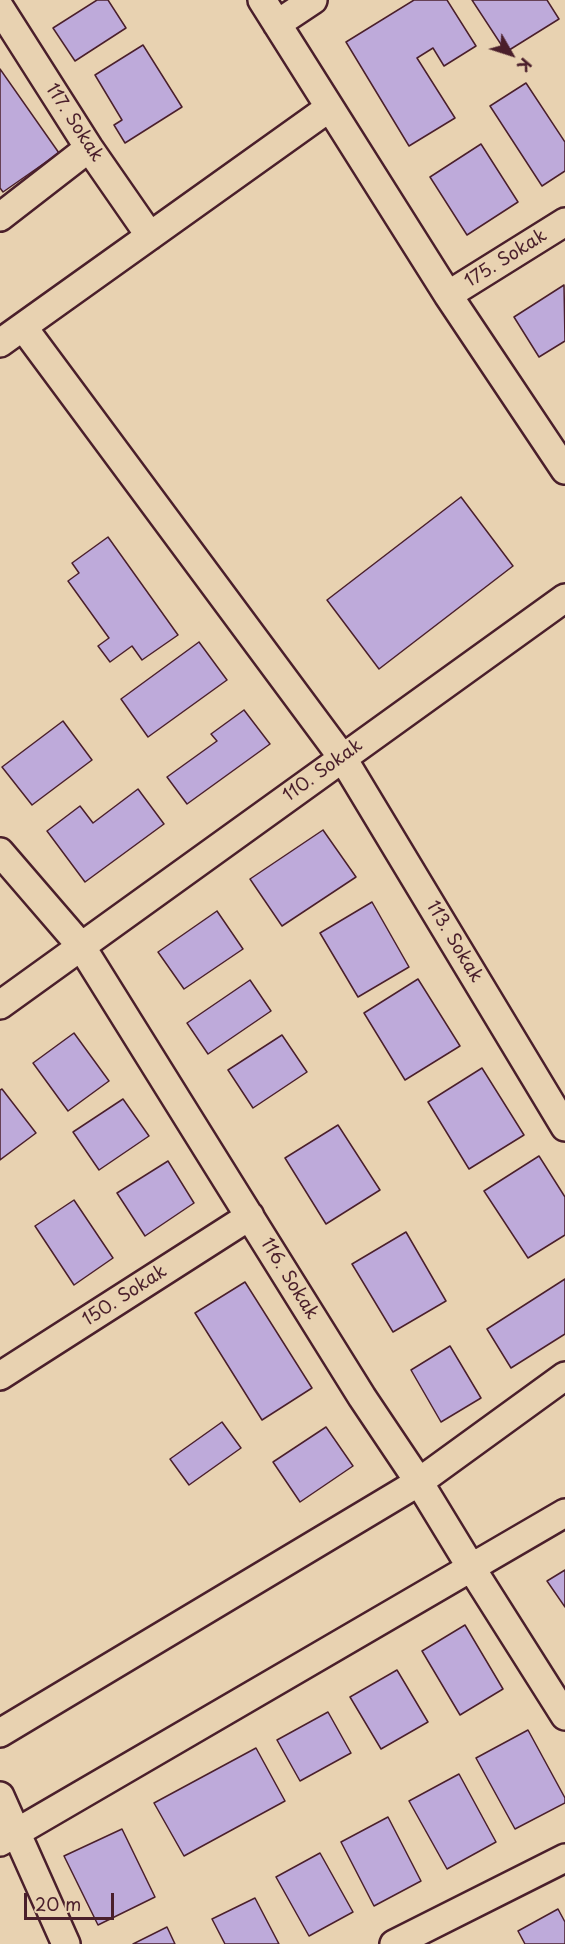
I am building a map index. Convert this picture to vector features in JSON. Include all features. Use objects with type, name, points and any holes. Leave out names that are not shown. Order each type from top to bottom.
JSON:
[{"type":"street","points":[[262,0],[448,295],[565,470]]},
{"type":"street","points":[[277,24],[313,0]]},
{"type":"street","name":"117. Sokak","points":[[0,9],[89,148],[150,236]]},
{"type":"street","points":[[0,343],[329,108]]},
{"type":"street","points":[[0,217],[89,148]]},
{"type":"street","name":"175. Sokak","points":[[448,295],[565,222]]},
{"type":"street","name":"113. Sokak","points":[[23,327],[342,757],[565,1127]]},
{"type":"street","name":"110. Sokak","points":[[0,1005],[565,598]]},
{"type":"street","name":"116. Sokak","points":[[0,852],[81,946],[362,1397],[420,1482],[565,1716]]},
{"type":"street","name":"150. Sokak","points":[[0,1376],[249,1216]]},
{"type":"street","points":[[0,1733],[420,1482],[565,1376]]},
{"type":"street","points":[[8,1837],[565,1513]]},
{"type":"street","points":[[0,1796],[8,1837],[66,1944]]},
{"type":"street","points":[[394,1944],[565,1858]]},
{"type":"building","points":[[97,0],[108,0],[126,28],[75,61],[53,28]]},
{"type":"building","points":[[414,0],[447,0],[476,46],[444,66],[433,48],[417,58],[455,118],[409,146],[346,42]]},
{"type":"building","points":[[472,0],[547,0],[559,19],[506,52]]},
{"type":"building","points":[[143,45],[182,107],[125,143],[114,125],[122,120],[95,75]]},
{"type":"building","points":[[0,69],[59,153],[3,192],[0,188]]},
{"type":"building","points":[[526,83],[565,142],[565,171],[542,186],[490,106]]},
{"type":"building","points":[[481,144],[518,202],[467,235],[430,177]]},
{"type":"building","points":[[564,285],[565,341],[539,357],[514,317]]},
{"type":"building","points":[[461,497],[513,566],[379,669],[327,600]]},
{"type":"building","points":[[108,537],[178,635],[142,660],[132,646],[110,662],[98,646],[109,638],[68,581],[79,573],[72,563]]},
{"type":"building","points":[[199,642],[227,680],[148,737],[121,699]]},
{"type":"building","points":[[244,710],[270,744],[187,804],[167,777],[217,741],[211,734]]},
{"type":"building","points":[[63,721],[92,760],[32,805],[2,767]]},
{"type":"building","points":[[138,789],[164,824],[85,882],[47,831],[80,806],[93,823]]},
{"type":"building","points":[[323,830],[356,877],[282,926],[250,879]]},
{"type":"building","points":[[372,902],[409,967],[358,997],[320,933]]},
{"type":"building","points":[[217,911],[243,949],[184,989],[158,952]]},
{"type":"building","points":[[418,979],[460,1046],[405,1080],[364,1013]]},
{"type":"building","points":[[250,980],[271,1011],[208,1054],[187,1023]]},
{"type":"building","points":[[74,1033],[109,1081],[68,1111],[33,1063]]},
{"type":"building","points":[[282,1035],[307,1072],[253,1108],[228,1070]]},
{"type":"building","points":[[482,1068],[524,1135],[469,1169],[428,1102]]},
{"type":"building","points":[[2,1089],[36,1133],[0,1160],[0,1090]]},
{"type":"building","points":[[123,1099],[149,1136],[99,1170],[73,1132]]},
{"type":"building","points":[[338,1125],[380,1190],[326,1224],[285,1158]]},
{"type":"building","points":[[539,1156],[565,1197],[565,1235],[528,1258],[484,1191]]},
{"type":"building","points":[[168,1161],[194,1203],[145,1236],[117,1193]]},
{"type":"building","points":[[74,1200],[113,1258],[74,1285],[35,1226]]},
{"type":"building","points":[[406,1232],[446,1301],[393,1332],[352,1264]]},
{"type":"building","points":[[565,1279],[565,1334],[511,1368],[487,1329]]},
{"type":"building","points":[[245,1282],[312,1388],[262,1420],[195,1313]]},
{"type":"building","points":[[450,1346],[481,1398],[441,1422],[411,1370]]},
{"type":"building","points":[[222,1422],[241,1448],[189,1485],[170,1459]]},
{"type":"building","points":[[326,1427],[353,1466],[300,1502],[273,1462]]},
{"type":"building","points":[[565,1570],[565,1607],[547,1581]]},
{"type":"building","points":[[465,1625],[503,1689],[460,1715],[422,1651]]},
{"type":"building","points":[[397,1670],[428,1722],[381,1749],[350,1697]]},
{"type":"building","points":[[328,1712],[351,1753],[300,1781],[277,1740]]},
{"type":"building","points":[[528,1730],[565,1798],[565,1803],[515,1829],[476,1758]]},
{"type":"building","points":[[256,1748],[285,1801],[184,1856],[154,1803]]},
{"type":"building","points":[[459,1774],[496,1842],[447,1869],[409,1801]]},
{"type":"building","points":[[388,1817],[421,1881],[374,1906],[341,1842]]},
{"type":"building","points":[[122,1829],[155,1897],[98,1925],[64,1856]]},
{"type":"building","points":[[320,1853],[353,1912],[309,1936],[276,1877]]},
{"type":"building","points":[[255,1898],[279,1944],[225,1944],[212,1919]]},
{"type":"building","points":[[558,1909],[565,1922],[565,1944],[525,1944],[518,1931]]},
{"type":"building","points":[[167,1927],[175,1944],[133,1944]]}]
